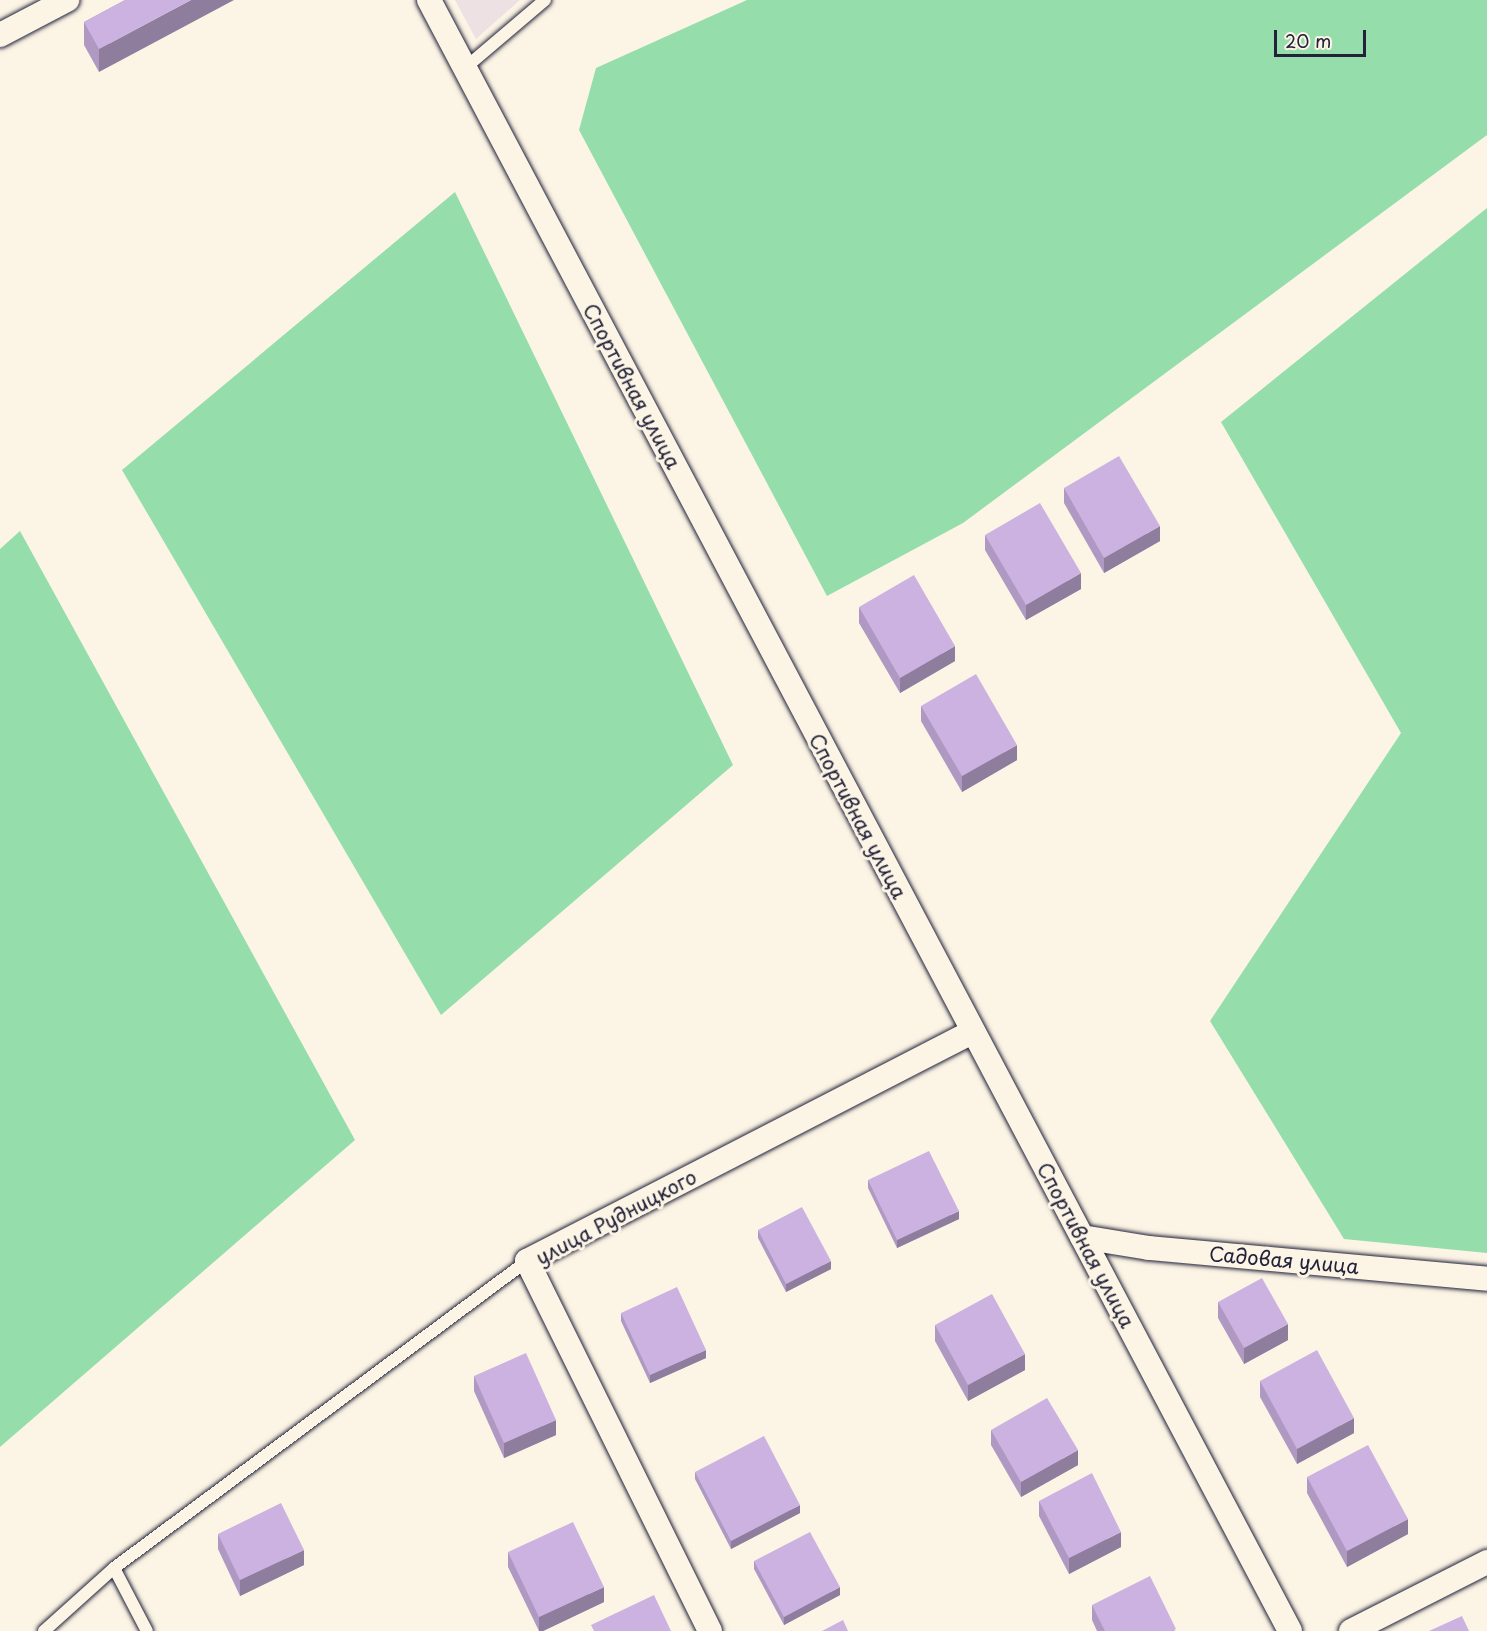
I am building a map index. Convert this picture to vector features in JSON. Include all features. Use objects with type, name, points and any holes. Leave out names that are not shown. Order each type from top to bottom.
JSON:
[{"type":"street","points":[[0,34],[67,0]]},
{"type":"street","name":"Спортивная улица","points":[[429,0],[1290,1631]]},
{"type":"street","name":"улица Рудницкого","points":[[710,1631],[527,1261],[972,1032]]},
{"type":"street","name":"Садовая улица","points":[[1082,1237],[1149,1248],[1487,1279]]},
{"type":"street","points":[[1352,1631],[1487,1562]]},
{"type":"lane","points":[[465,68],[545,0]]},
{"type":"lane","points":[[44,1631],[114,1568],[527,1261]]},
{"type":"lane","points":[[114,1568],[147,1631]]},
{"type":"shaded area","points":[[455,0],[520,0],[476,39]]},
{"type":"green space","points":[[747,0],[1487,0],[1487,135],[963,523],[827,596],[579,130],[596,68]]},
{"type":"green space","points":[[455,192],[733,765],[441,1015],[122,470]]},
{"type":"green space","points":[[1487,208],[1487,1253],[1344,1239],[1210,1021],[1401,733],[1221,422]]},
{"type":"green space","points":[[20,531],[355,1140],[0,1447],[0,549]]},
{"type":"building","points":[[125,0],[191,0],[99,49],[84,22]]},
{"type":"building","points":[[1119,456],[1160,526],[1104,558],[1064,488]]},
{"type":"building","points":[[1040,503],[1081,573],[1026,605],[985,535]]},
{"type":"building","points":[[914,575],[955,646],[900,678],[859,607]]},
{"type":"building","points":[[976,674],[1017,745],[962,776],[921,706]]},
{"type":"building","points":[[929,1151],[959,1211],[897,1240],[868,1180]]},
{"type":"building","points":[[802,1207],[831,1261],[786,1284],[758,1230]]},
{"type":"building","points":[[1262,1278],[1288,1324],[1244,1348],[1218,1302]]},
{"type":"building","points":[[677,1287],[706,1350],[650,1375],[621,1313]]},
{"type":"building","points":[[992,1294],[1025,1354],[968,1385],[935,1325]]},
{"type":"building","points":[[1317,1350],[1354,1418],[1297,1449],[1260,1381]]},
{"type":"building","points":[[526,1353],[556,1420],[504,1443],[474,1376]]},
{"type":"building","points":[[1047,1398],[1078,1450],[1021,1482],[991,1430]]},
{"type":"building","points":[[764,1436],[800,1505],[731,1541],[695,1472]]},
{"type":"building","points":[[1368,1445],[1408,1519],[1347,1551],[1307,1477]]},
{"type":"building","points":[[1092,1473],[1121,1532],[1069,1558],[1039,1501]]},
{"type":"building","points":[[281,1503],[304,1550],[240,1580],[218,1534]]},
{"type":"building","points":[[573,1522],[604,1587],[539,1617],[508,1552]]},
{"type":"building","points":[[810,1532],[840,1587],[784,1617],[754,1561]]},
{"type":"building","points":[[1150,1576],[1176,1629],[1172,1631],[1105,1631],[1092,1605]]},
{"type":"building","points":[[654,1595],[671,1631],[594,1631],[591,1625]]},
{"type":"building","points":[[1462,1616],[1469,1631],[1429,1631]]},
{"type":"building","points":[[843,1620],[848,1631],[822,1631]]}]
